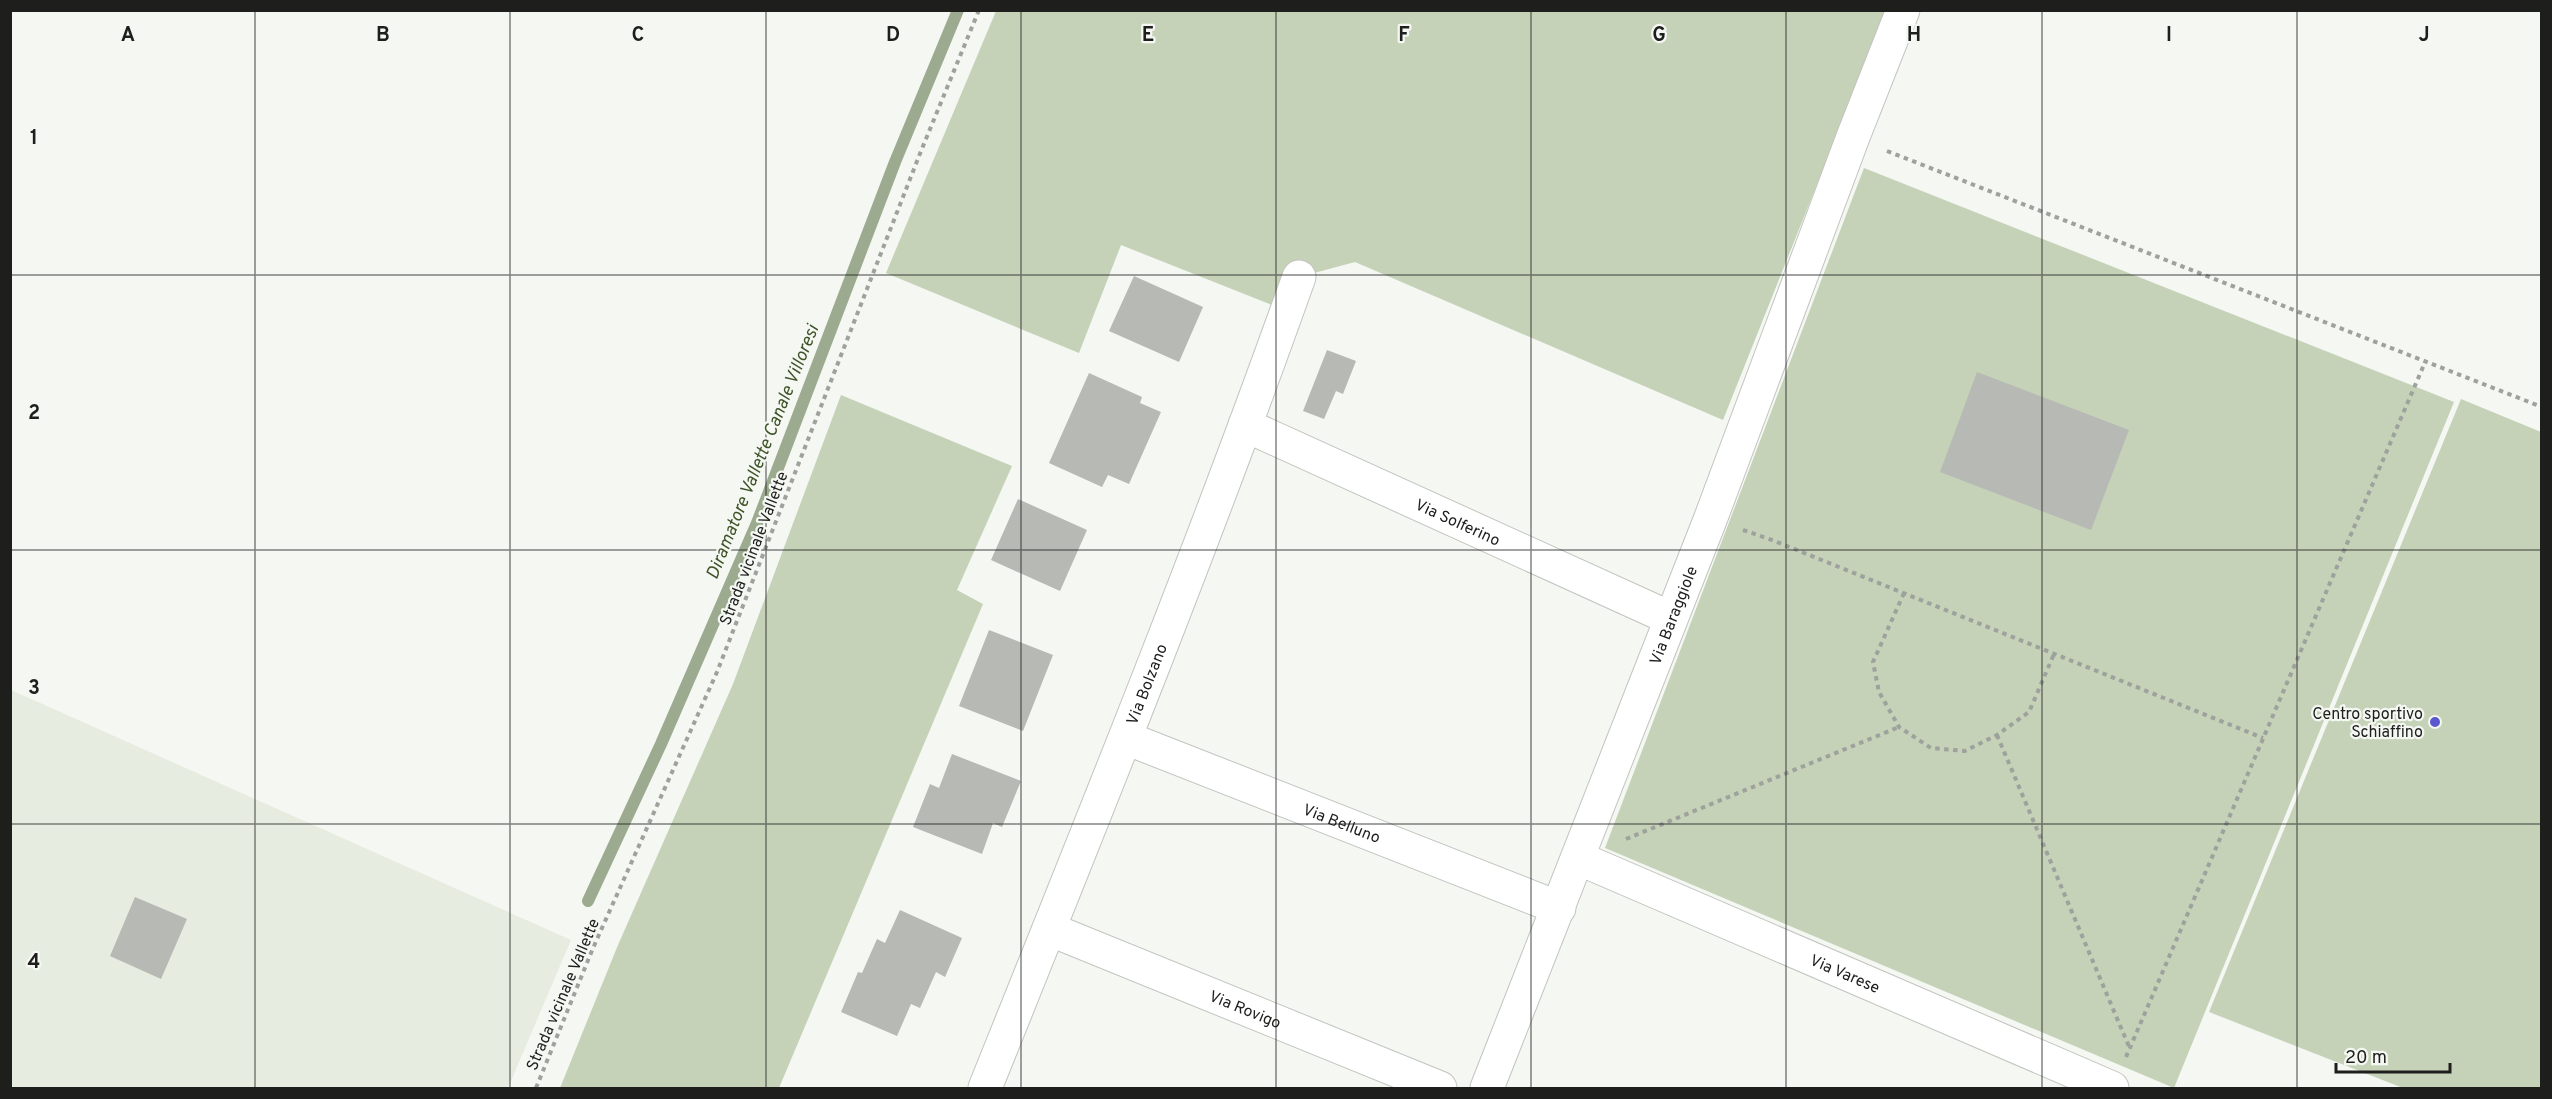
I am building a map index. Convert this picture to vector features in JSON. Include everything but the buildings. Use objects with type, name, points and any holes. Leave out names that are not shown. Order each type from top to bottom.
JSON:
[{"type":"street","name":"Via Baraggiole","points":[[1487,1089],[1710,520],[1853,137],[1903,10]]},
{"type":"street","name":"Via Bolzano","points":[[985,1089],[1125,738],[1299,277]]},
{"type":"street","name":"Via Solferino","points":[[1245,425],[1670,618]]},
{"type":"street","name":"Via Belluno","points":[[1125,738],[1559,908]]},
{"type":"street","name":"Via Varese","points":[[1578,858],[2112,1089]]},
{"type":"street","name":"Via Rovigo","points":[[1049,929],[1440,1089]]},
{"type":"path","name":"Strada vicinale Vallette","points":[[536,1089],[593,948],[717,672],[921,151],[979,10]]},
{"type":"path","points":[[1853,137],[2541,407]]},
{"type":"path","points":[[2126,1059],[2426,360]]},
{"type":"path","points":[[1710,520],[1772,540],[2263,738]]},
{"type":"path","points":[[1904,593],[1873,662],[1879,692],[1899,727],[1931,748],[1965,751],[1997,735],[2029,712],[2054,654]]},
{"type":"path","points":[[1578,858],[1899,727]]},
{"type":"path","points":[[1997,735],[2130,1049]]},
{"type":"shaded area","points":[[11,690],[571,940],[508,1088],[11,1088]]},
{"type":"green space","points":[[996,11],[1886,11],[1723,420],[1355,262],[1299,277],[1287,311],[1121,245],[1079,353],[886,273]]},
{"type":"green space","points":[[1864,168],[2454,402],[2174,1088],[1605,848]]},
{"type":"green space","points":[[841,395],[1012,466],[957,590],[983,604],[779,1088],[560,1088],[618,945],[733,684]]},
{"type":"green space","name":"Centro sportivo Schiaffino","points":[[2461,399],[2541,432],[2541,1088],[2403,1088],[2209,1012]]},
{"type":"waterway","name":"Diramatore Vallette Canale Villoresi","points":[[588,901],[661,744],[757,523],[895,162],[958,10]]},
{"type":"place","name":"Centro sportivo Schiaffino","points":[[2435,722]]}]
